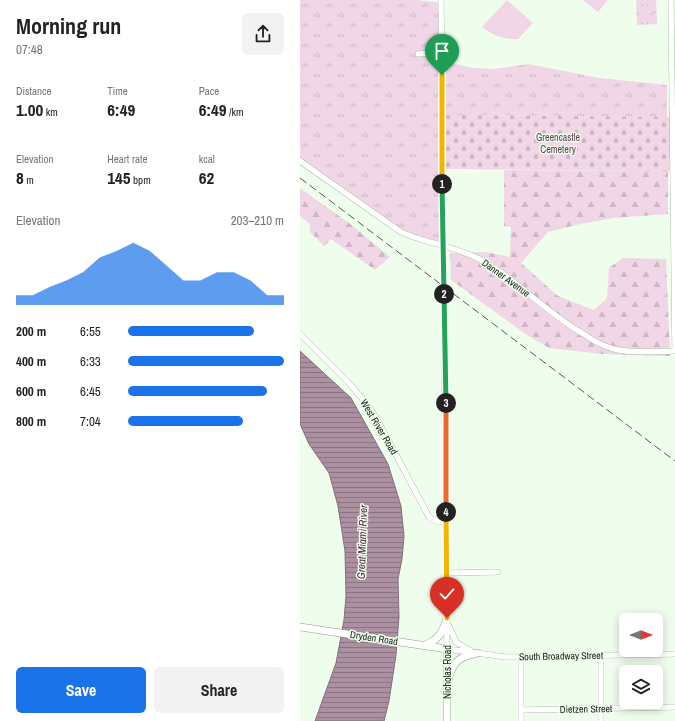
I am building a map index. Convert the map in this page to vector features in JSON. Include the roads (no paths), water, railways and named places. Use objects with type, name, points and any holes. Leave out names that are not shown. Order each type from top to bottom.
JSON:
[{"type":"main road","points":[[432,645],[440,635],[447,618]]},
{"type":"main road","name":"Dryden Road","points":[[300,626],[420,645],[432,645],[447,649]]},
{"type":"main road","name":"Nicholas Road","points":[[447,649],[447,721]]},
{"type":"main road","points":[[447,683],[452,670],[459,659],[477,653]]},
{"type":"street","name":"Nicholas Road","points":[[441,0],[447,649]]},
{"type":"street","points":[[671,0],[673,13],[674,59],[675,351]]},
{"type":"street","points":[[418,54],[442,52]]},
{"type":"street","name":"Danner Avenue","points":[[300,161],[396,229],[418,239],[443,245],[471,255],[492,267],[560,319],[603,346],[617,350],[630,351],[675,351]]},
{"type":"street","name":"West River Road","points":[[300,334],[349,383],[366,403],[377,419],[429,518],[438,522],[446,522]]},
{"type":"street","points":[[447,573],[498,572]]},
{"type":"street","points":[[447,618],[450,630],[456,642],[467,650],[477,653]]},
{"type":"street","name":"South Broadway Street","points":[[447,649],[500,656],[521,657],[675,654]]},
{"type":"street","points":[[600,721],[601,656]]},
{"type":"street","points":[[521,657],[521,721]]},
{"type":"street","name":"Dietzen Street","points":[[522,710],[675,707]]},
{"type":"water","name":"Great Miami River","points":[[300,351],[351,398],[388,464],[401,506],[404,536],[398,579],[399,617],[396,655],[389,701],[384,721],[315,721],[336,663],[344,620],[346,596],[345,551],[338,506],[329,473],[309,444],[300,424]]},
{"type":"railway","points":[[300,178],[675,461]]},
{"type":"park label","name":"Greencastle Cemetery","points":[[558,142]]}]
